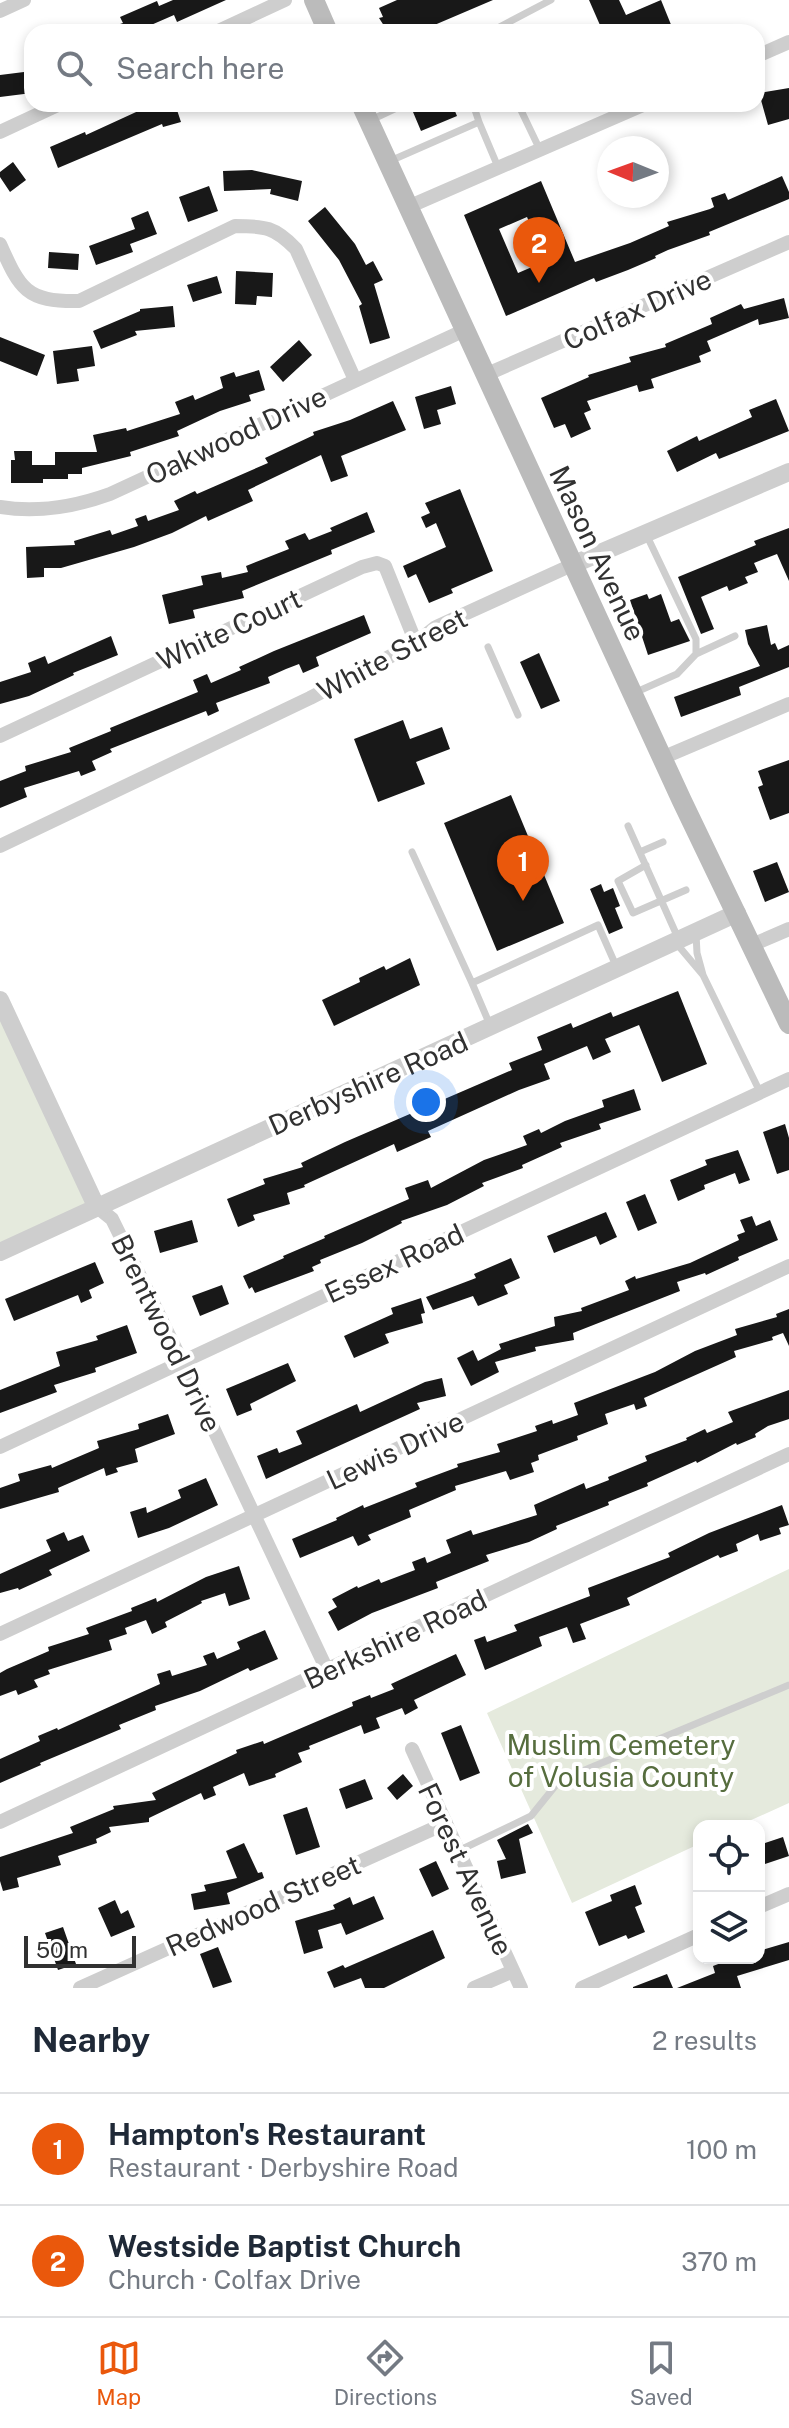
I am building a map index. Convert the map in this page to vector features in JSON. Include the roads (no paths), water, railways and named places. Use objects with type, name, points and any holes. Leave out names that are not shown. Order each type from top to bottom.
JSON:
[{"type":"main road","points":[[314,0],[324,24]]},
{"type":"main road","name":"Mason Avenue","points":[[365,112],[572,565],[789,1024]]},
{"type":"street","points":[[0,11],[24,0]]},
{"type":"street","points":[[233,24],[285,0]]},
{"type":"street","points":[[765,52],[789,42]]},
{"type":"street","points":[[0,132],[43,112]]},
{"type":"street","points":[[408,207],[627,112]]},
{"type":"street","points":[[0,244],[17,281],[34,296],[55,302],[79,301],[235,226],[262,226],[282,234],[296,249],[355,380]]},
{"type":"street","name":"Colfax Drive","points":[[485,375],[789,242]]},
{"type":"street","name":"Oakwood Drive","points":[[0,507],[49,509],[79,505],[110,494],[465,330]]},
{"type":"street","name":"White Street","points":[[0,846],[310,698],[416,643],[436,627],[789,472]]},
{"type":"street","name":"White Court","points":[[0,736],[362,567],[377,563],[385,566],[416,643]]},
{"type":"street","points":[[662,758],[789,704]]},
{"type":"street","name":"Derbyshire Road","points":[[0,1252],[737,913]]},
{"type":"street","points":[[752,945],[789,929]]},
{"type":"street","name":"Brentwood Drive","points":[[0,1000],[96,1206],[112,1219],[182,1362],[327,1670]]},
{"type":"street","name":"Essex Road","points":[[0,1447],[789,1079]]},
{"type":"street","name":"Lewis Drive","points":[[0,1634],[789,1266]]},
{"type":"street","name":"Berkshire Road","points":[[0,1822],[789,1454]]},
{"type":"street","name":"Forest Avenue","points":[[412,1749],[521,1988]]},
{"type":"street","name":"Redwood Street","points":[[80,1988],[446,1823]]},
{"type":"street","points":[[765,1904],[789,1894]]},
{"type":"street","points":[[582,1988],[693,1938]]},
{"type":"street","points":[[474,1988],[513,1971]]},
{"type":"lane","points":[[505,24],[551,0]]},
{"type":"lane","points":[[476,112],[498,167]]},
{"type":"lane","points":[[522,112],[540,150]]},
{"type":"lane","points":[[388,162],[479,122]]},
{"type":"lane","points":[[646,534],[696,639],[696,654]]},
{"type":"lane","points":[[633,693],[677,674],[696,654],[735,636]]},
{"type":"lane","points":[[488,647],[518,715]]},
{"type":"lane","points":[[628,826],[662,902],[703,975],[761,1092]]},
{"type":"lane","points":[[640,852],[663,842]]},
{"type":"lane","points":[[412,852],[491,1027]]},
{"type":"lane","points":[[646,865],[618,881],[633,913],[686,890]]},
{"type":"lane","points":[[472,983],[598,925],[617,968]]},
{"type":"lane","points":[[683,938],[697,953],[703,975]]},
{"type":"lane","points":[[458,1851],[531,1816],[556,1785],[568,1777],[789,1685]]},
{"type":"place","name":"Westside Baptist Church","points":[[539,283]]},
{"type":"place","name":"Hampton's Restaurant","points":[[523,901]]},
{"type":"park label","name":"Muslim Cemetery of Volusia County","points":[[621,1760]]}]
